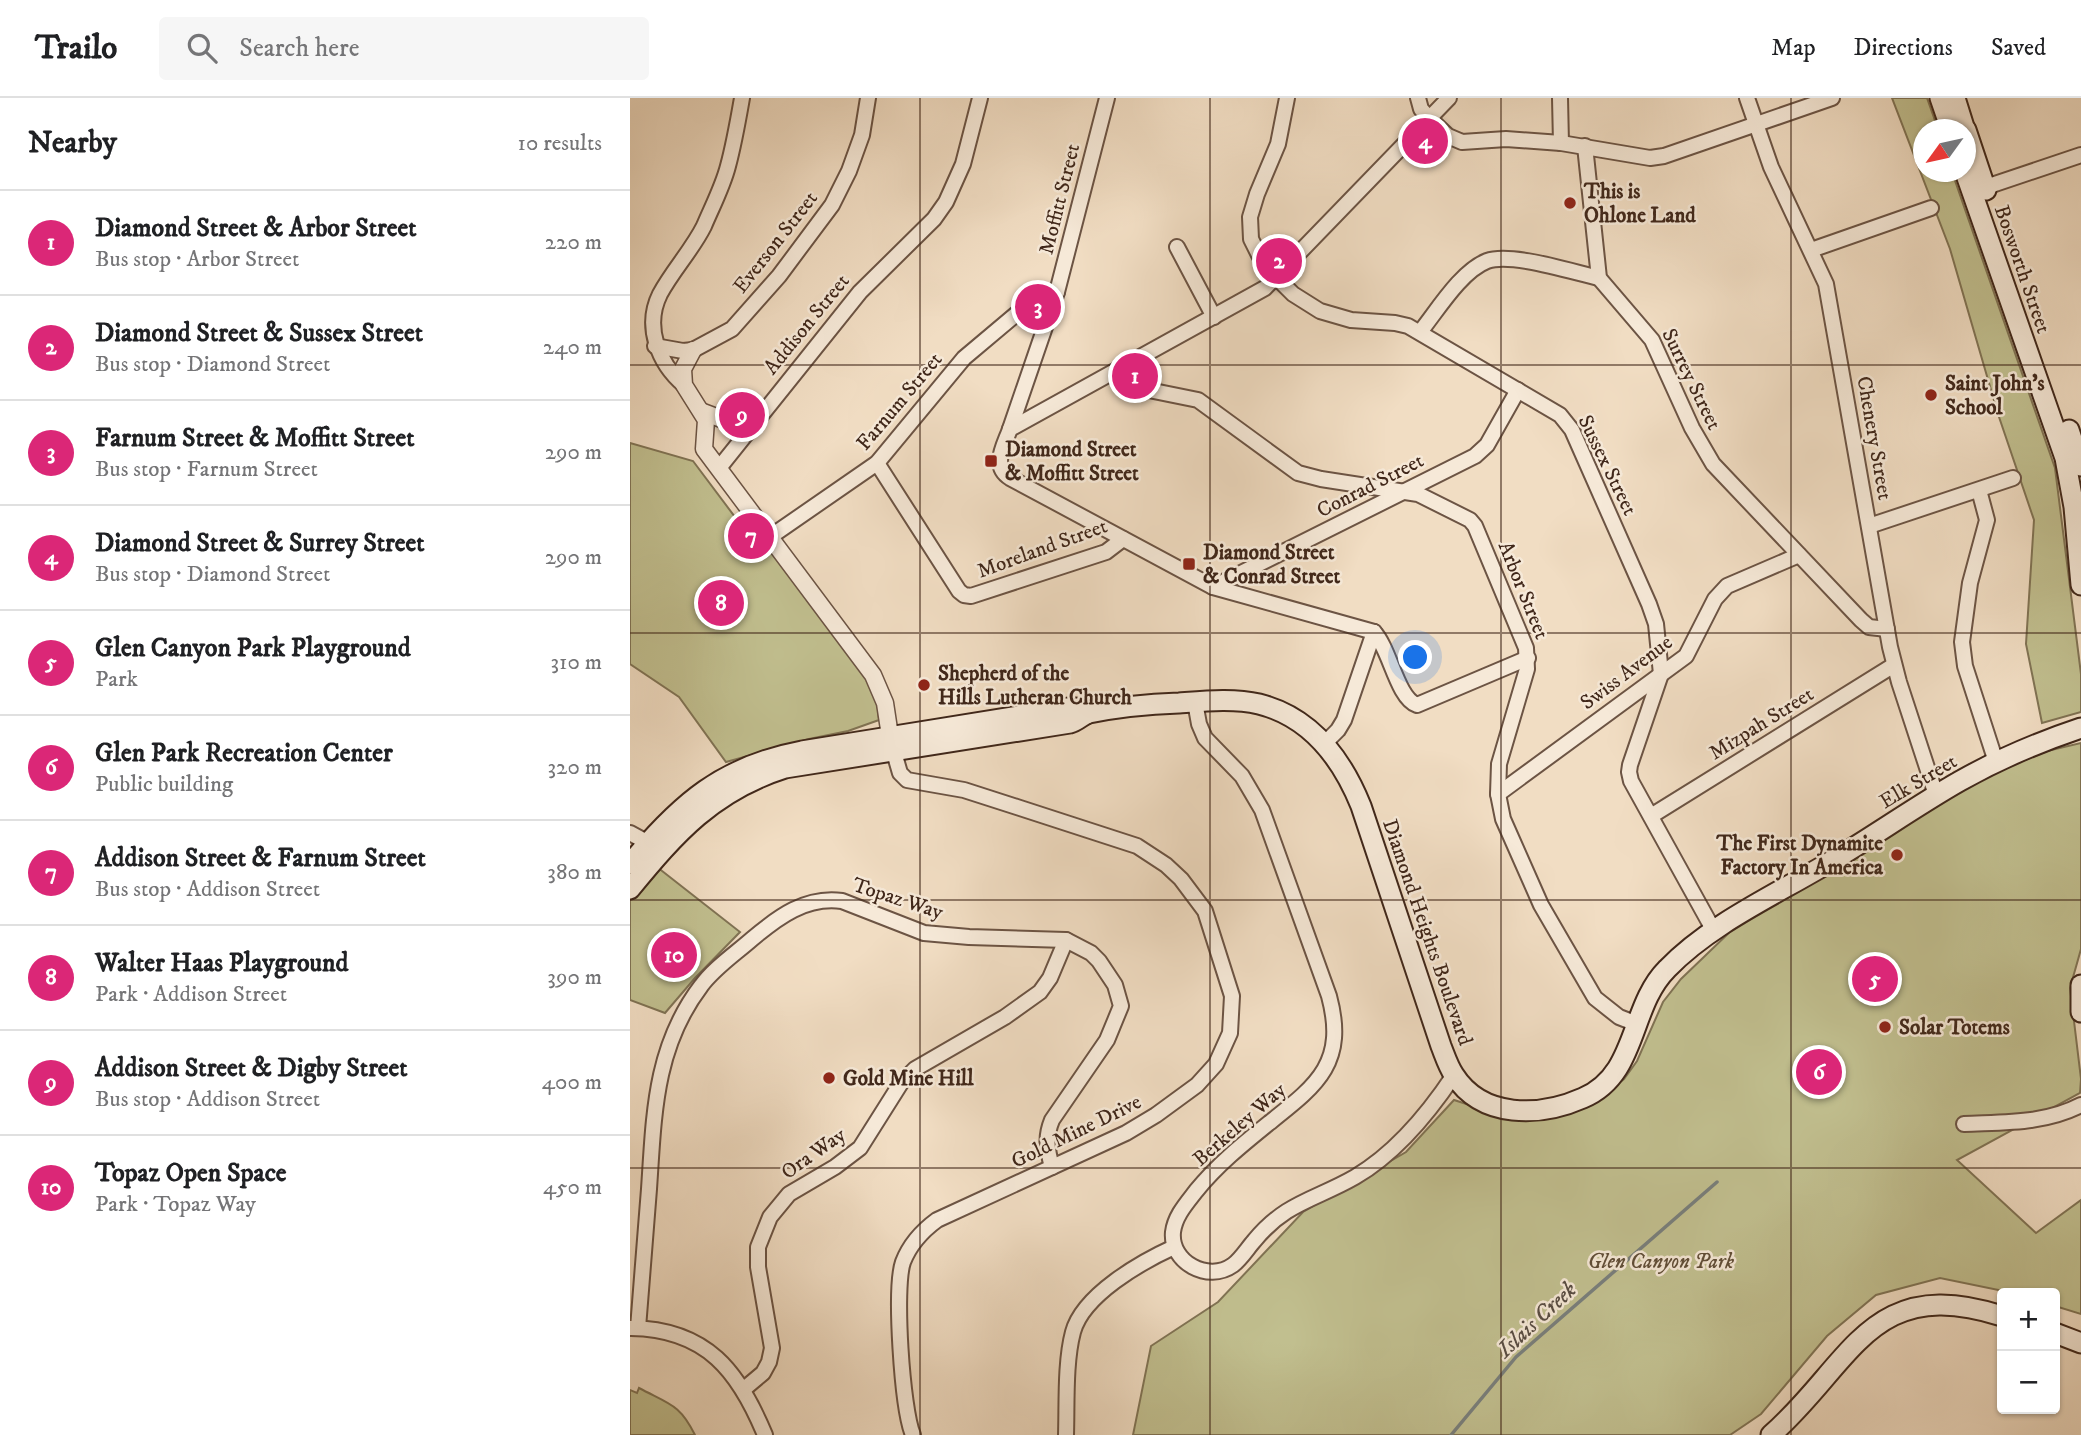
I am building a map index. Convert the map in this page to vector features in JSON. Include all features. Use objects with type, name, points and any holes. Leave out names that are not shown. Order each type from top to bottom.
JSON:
[{"type":"main road","points":[[1940,98],[1947,119]]},
{"type":"main road","name":"Bosworth Street","points":[[1955,98],[1962,119]]},
{"type":"main road","name":"Bosworth Street","points":[[1976,180],[2065,458],[2074,506],[2081,585]]},
{"type":"main road","name":"Bosworth Street","points":[[1973,182],[1978,189],[2080,458]]},
{"type":"main road","name":"Diamond Heights Boulevard","points":[[636,866],[723,795],[751,780],[785,768],[1068,708],[1076,708],[1086,714],[1195,702],[1259,704],[1300,722],[1325,743],[1348,775],[1361,806],[1441,1046],[1454,1075],[1472,1094],[1494,1106],[1520,1112],[1547,1109],[1582,1099],[1605,1084],[1623,1062],[1645,1000],[1659,978],[1714,930]]},
{"type":"main road","name":"Elk Street","points":[[1714,930],[1855,847],[1936,795],[2027,747],[2081,728]]},
{"type":"main road","name":"Diamond Heights Boulevard","points":[[630,889],[645,846],[667,821],[693,797],[740,769],[781,755],[891,744]]},
{"type":"main road","points":[[2081,985],[2081,1012]]},
{"type":"main road","points":[[1771,1435],[1858,1340],[1889,1318],[1924,1306],[1948,1304],[1997,1314]]},
{"type":"main road","points":[[2060,1335],[2081,1343]]},
{"type":"street","points":[[742,98],[727,169],[703,228],[660,295],[655,308],[656,346],[670,374],[684,385],[703,412],[706,419],[704,449],[879,686],[891,744]]},
{"type":"street","name":"Everson Street","points":[[693,350],[732,329],[779,276],[832,205],[849,171],[862,135],[868,98]]},
{"type":"street","name":"Addison Street","points":[[719,468],[860,292],[920,235],[946,202],[963,164],[980,98]]},
{"type":"street","name":"Moffitt Street","points":[[1107,98],[1057,292],[999,467],[1005,475],[1213,587],[1374,632]]},
{"type":"street","name":"Sussex Street","points":[[1287,98],[1278,144],[1250,217],[1251,239],[1264,265],[1293,294],[1320,311],[1351,320],[1395,323],[1420,332],[1560,415],[1573,430],[1653,614],[1661,674],[1629,772],[1631,781],[1714,930]]},
{"type":"street","points":[[1418,98],[1421,109],[1429,118],[1448,136],[1462,142],[1506,139],[1561,143],[1643,158],[1657,158],[1832,98]]},
{"type":"street","points":[[1010,429],[1258,293],[1448,98]]},
{"type":"street","points":[[1560,98],[1561,143]]},
{"type":"street","name":"Chenery Street","points":[[1747,98],[1771,167],[1826,284],[1894,665],[1936,795]]},
{"type":"street","points":[[1420,332],[1464,278],[1485,262],[1511,258],[1599,278],[1586,146]]},
{"type":"street","points":[[1978,189],[2081,155]]},
{"type":"street","points":[[1811,250],[1931,208]]},
{"type":"street","points":[[1177,247],[1213,317]]},
{"type":"street","name":"Surrey Street","points":[[1599,278],[1652,340],[1692,428],[1713,464],[1869,627],[1887,629]]},
{"type":"street","name":"Farnum Street","points":[[770,537],[877,463],[964,358],[1033,300],[1048,292],[1057,292]]},
{"type":"street","points":[[656,346],[683,352],[693,350]]},
{"type":"street","points":[[684,385],[684,369],[693,350]]},
{"type":"street","name":"Arbor Street","points":[[1115,372],[1124,385],[1198,400],[1298,472],[1321,479],[1428,497],[1470,520],[1475,526],[1526,648],[1528,659],[1499,764],[1498,794],[1503,819],[1541,905],[1569,957],[1600,1004],[1619,1017],[1636,1024]]},
{"type":"street","name":"Conrad Street","points":[[1213,587],[1406,492],[1482,451],[1518,390]]},
{"type":"street","points":[[703,412],[748,429]]},
{"type":"street","name":"Moreland Street","points":[[877,463],[964,595],[971,596],[1105,552],[1123,539]]},
{"type":"street","points":[[1869,526],[2014,478]]},
{"type":"street","points":[[1979,490],[1987,520],[1970,583],[1962,642],[1965,666],[1996,762]]},
{"type":"street","name":"Swiss Avenue","points":[[1498,794],[1686,656],[1715,599],[1727,586],[1799,555]]},
{"type":"street","points":[[1374,632],[1385,648],[1406,698],[1417,705],[1528,659]]},
{"type":"street","points":[[1325,743],[1344,720],[1374,632]]},
{"type":"street","name":"Mizpah Street","points":[[1651,816],[1894,665]]},
{"type":"street","name":"Berkeley Way","points":[[1174,1247],[1175,1223],[1180,1212],[1208,1176],[1315,1084],[1330,1057],[1335,1027],[1329,996],[1262,810],[1242,775],[1205,738],[1195,702]]},
{"type":"street","name":"Gold Mine Drive","points":[[891,744],[900,773],[907,780],[964,790],[1137,846],[1151,854],[1181,879],[1205,911],[1232,996],[1230,1033],[1216,1064],[1197,1085],[1126,1133],[937,1220],[926,1227],[910,1248],[901,1270],[898,1294],[906,1409],[913,1435]]},
{"type":"street","points":[[630,832],[641,839],[645,846]]},
{"type":"street","name":"Topaz Way","points":[[634,1328],[658,1082],[679,1020],[701,985],[711,975],[761,932],[793,909],[829,899],[842,901],[924,933],[1066,940],[1091,953],[1115,985],[1121,1006],[1107,1040],[1052,1120],[1048,1130],[1047,1150],[1052,1167]]},
{"type":"street","name":"Ora Way","points":[[744,1389],[763,1373],[772,1348],[758,1267],[758,1247],[770,1217],[789,1194],[835,1167],[860,1148],[901,1083],[915,1069],[1014,1012],[1041,992],[1066,940]]},
{"type":"street","points":[[1066,1435],[1073,1333],[1078,1318],[1093,1301],[1143,1263],[1174,1247],[1179,1256],[1198,1270],[1211,1272],[1233,1265],[1276,1217],[1304,1200],[1354,1178],[1388,1153],[1421,1119],[1454,1075]]},
{"type":"street","points":[[1964,1124],[2043,1119],[2081,1105]]},
{"type":"street","points":[[634,1328],[660,1331],[697,1344],[725,1365],[744,1389],[765,1435]]},
{"type":"green space","points":[[1892,98],[1927,98],[1934,119],[1913,119],[1913,153]]},
{"type":"green space","points":[[1924,182],[1955,182],[2055,468],[2081,674],[2081,712],[2042,723],[2026,644],[2034,520],[1998,414],[1950,249]]},
{"type":"green space","points":[[630,443],[693,461],[741,525],[766,542],[868,680],[877,700],[879,720],[848,731],[726,762],[679,697],[630,664]]},
{"type":"green space","name":"Glen Canyon Park","points":[[2081,743],[2081,949],[2070,988],[2081,1079],[2080,1093],[1957,1160],[2036,1233],[2081,1200],[2081,1314],[2060,1308],[2060,1288],[1997,1290],[1940,1278],[1876,1295],[1827,1336],[1761,1414],[1730,1435],[1133,1435],[1151,1346],[1218,1302],[1303,1212],[1406,1152],[1454,1100],[1500,1115],[1603,1096],[1624,1079],[1637,1061],[1663,1002],[1681,979],[1735,927],[1968,787],[2047,751]]},
{"type":"green space","points":[[657,867],[740,932],[665,1013],[630,1000],[630,899]]},
{"type":"green space","points":[[639,1388],[679,1411],[695,1435],[630,1435],[630,1390],[637,1393]]},
{"type":"waterway","name":"Islais Creek","points":[[1451,1435],[1516,1357],[1717,1182]]},
{"type":"place","name":"Diamond Street & Surrey Street","points":[[1425,141]]},
{"type":"place","name":"This is Ohlone Land","points":[[1570,203]]},
{"type":"place","name":"Diamond Street & Sussex Street","points":[[1279,261]]},
{"type":"place","name":"Farnum Street & Moffitt Street","points":[[1038,307]]},
{"type":"place","name":"Diamond Street & Arbor Street","points":[[1135,376]]},
{"type":"place","name":"Saint John's School","points":[[1931,395]]},
{"type":"place","name":"Addison Street & Digby Street","points":[[742,415]]},
{"type":"place","name":"Diamond Street & Moffitt Street","points":[[991,461]]},
{"type":"place","name":"Addison Street & Farnum Street","points":[[751,536]]},
{"type":"place","name":"Diamond Street & Conrad Street","points":[[1189,564]]},
{"type":"place","name":"Walter Haas Playground","points":[[721,603]]},
{"type":"place","name":"Shepherd of the Hills Lutheran Church","points":[[924,685]]},
{"type":"place","name":"The First Dynamite Factory In America","points":[[1897,855]]},
{"type":"place","name":"Topaz Open Space","points":[[674,955]]},
{"type":"place","name":"Glen Canyon Park Playground","points":[[1875,979]]},
{"type":"place","name":"Solar Totems","points":[[1885,1027]]},
{"type":"place","name":"Glen Park Recreation Center","points":[[1819,1072]]},
{"type":"place","name":"Gold Mine Hill","points":[[829,1078]]}]
